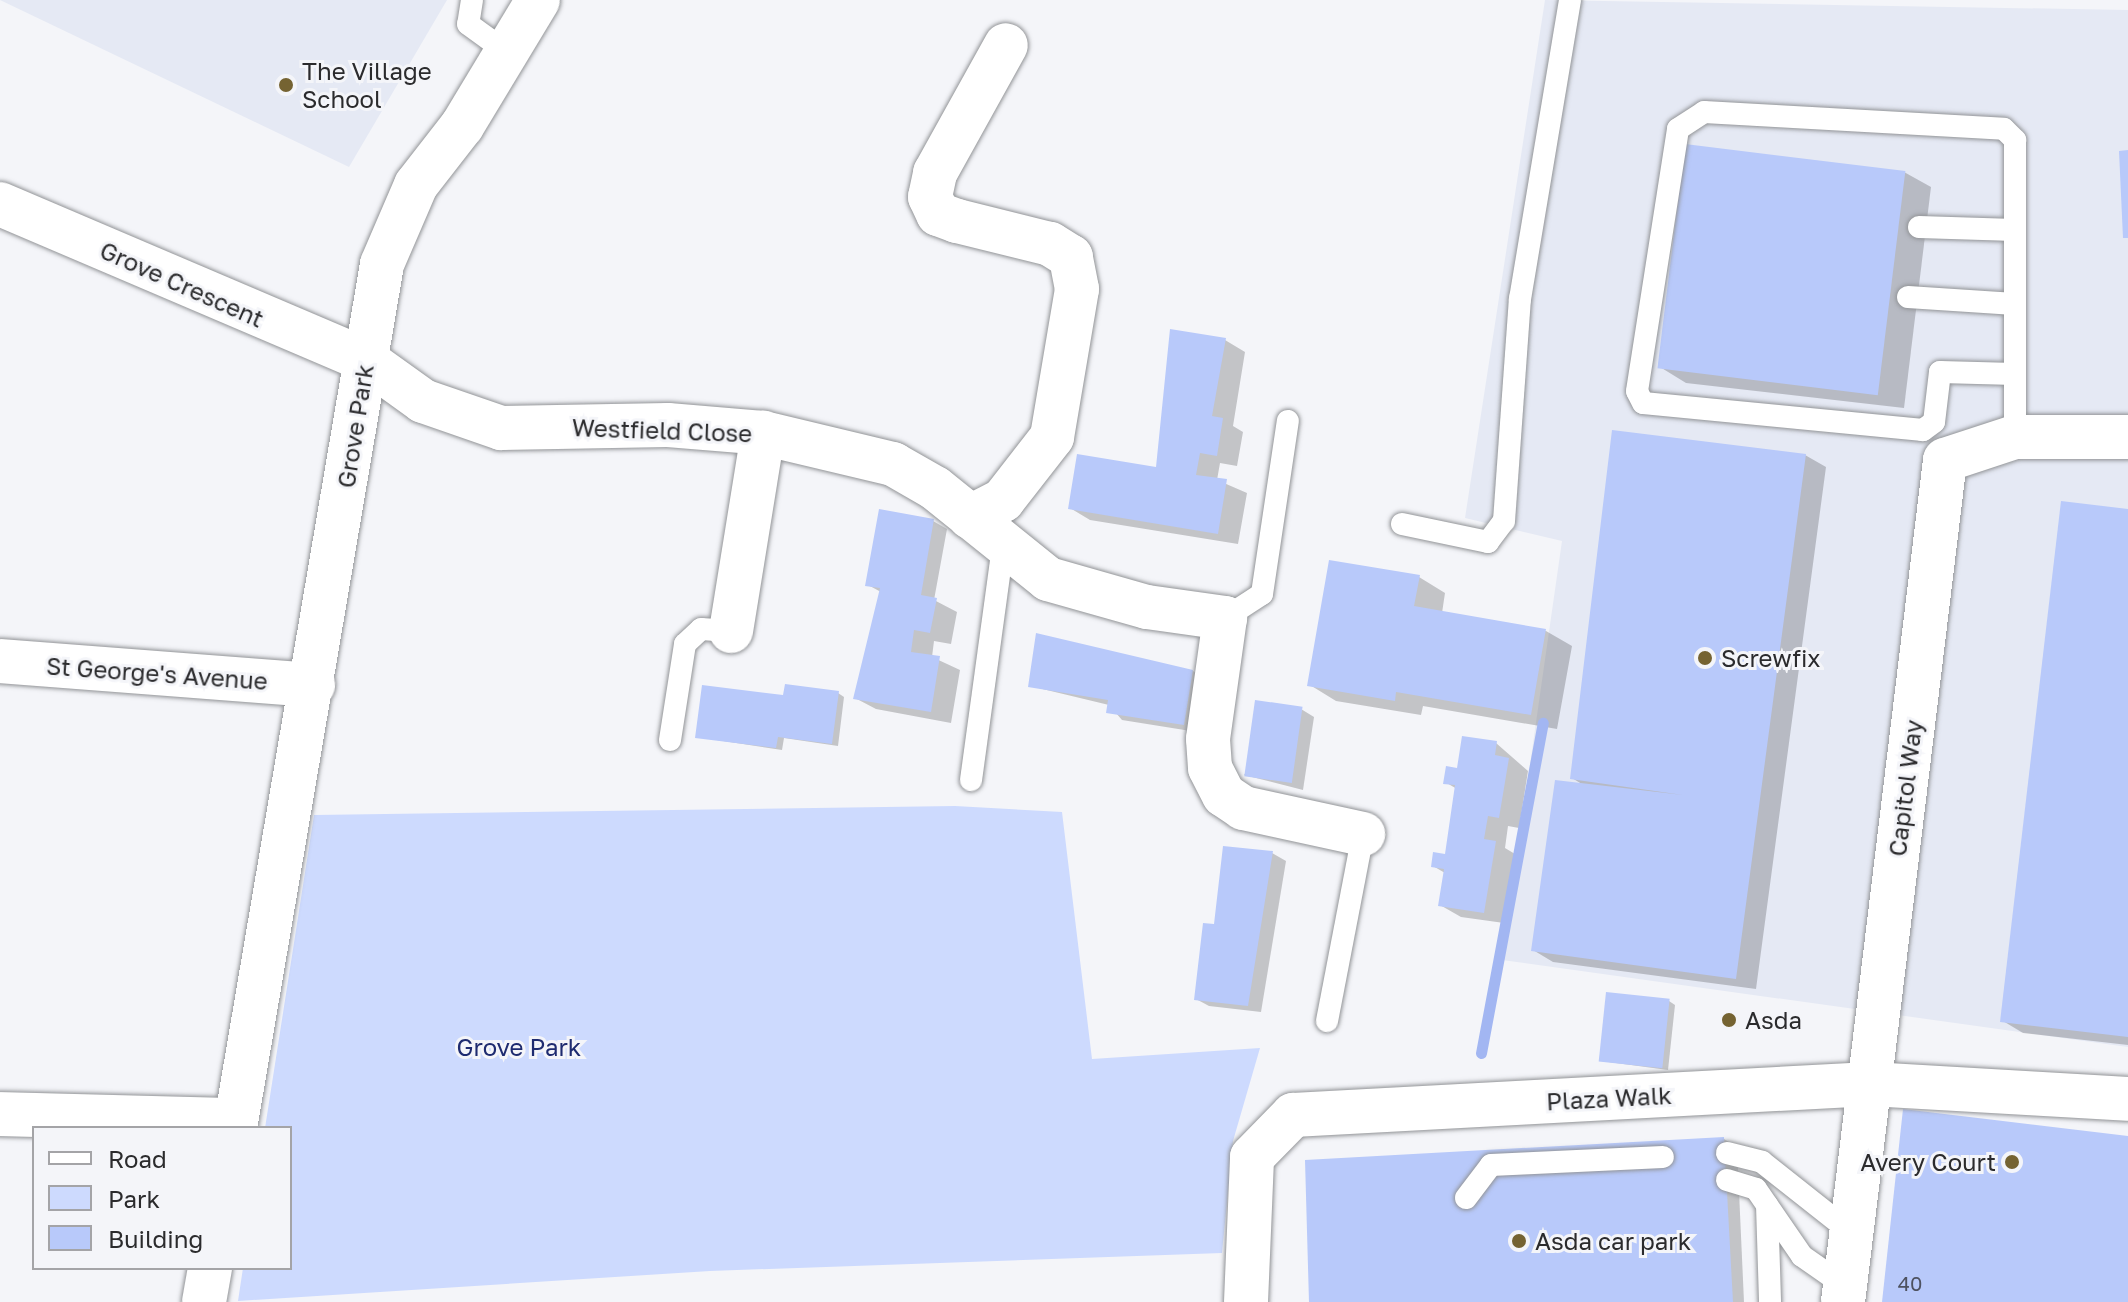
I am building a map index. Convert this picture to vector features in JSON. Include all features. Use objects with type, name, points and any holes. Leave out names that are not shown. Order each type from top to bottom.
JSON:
[{"type":"street","name":"Grove Park","points":[[235,1124],[313,685],[366,360],[394,222],[508,53],[538,0]]},
{"type":"street","points":[[970,517],[1003,500],[1052,437],[1077,289],[1071,257],[1050,244],[938,214],[930,197],[935,173],[1006,45]]},
{"type":"street","name":"Grove Crescent","points":[[0,204],[366,360]]},
{"type":"street","name":"Westfield Close","points":[[366,360],[423,401],[501,428],[668,425],[763,433],[893,464],[970,517],[1048,579],[1147,607],[1225,618]]},
{"type":"street","points":[[731,631],[763,433]]},
{"type":"street","name":"Capitol Way","points":[[1844,1294],[1945,460],[2015,437],[2128,437]]},
{"type":"street","points":[[1225,618],[1208,739],[1210,768],[1224,795],[1243,808],[1363,834]]},
{"type":"street","name":"St George's Avenue","points":[[0,661],[313,685]]},
{"type":"street","name":"Plaza Walk","points":[[1246,1302],[1252,1157],[1293,1115],[1870,1084],[2128,1099]]},
{"type":"street","points":[[0,1114],[235,1124]]},
{"type":"street","points":[[204,1302],[210,1270]]},
{"type":"lane","points":[[472,0],[468,24],[508,53]]},
{"type":"lane","points":[[1402,524],[1488,542],[1504,521],[1520,299],[1570,0]]},
{"type":"lane","points":[[2015,374],[1940,372],[1934,422],[1923,430],[1648,407],[1637,391],[1678,129],[1688,118],[1704,112],[1991,124],[2015,140],[2015,230],[2015,304],[2015,374],[2015,437]]},
{"type":"lane","points":[[1919,227],[2015,230]]},
{"type":"lane","points":[[1908,297],[2015,304]]},
{"type":"lane","points":[[1225,618],[1262,594],[1288,421]]},
{"type":"lane","points":[[971,780],[1003,546]]},
{"type":"lane","points":[[670,740],[685,644],[701,629],[731,631]]},
{"type":"lane","points":[[1327,1021],[1363,834]]},
{"type":"lane","points":[[1727,1153],[1762,1162],[1852,1233]]},
{"type":"lane","points":[[1466,1198],[1491,1165],[1663,1157]]},
{"type":"lane","points":[[1727,1180],[1756,1189],[1802,1256],[1844,1294]]},
{"type":"lane","points":[[1767,1204],[1770,1302]]},
{"type":"shaded area","name":"The Village School","points":[[0,0],[447,0],[349,167]]},
{"type":"shaded area","points":[[1545,0],[2128,10],[2128,1047],[1502,960],[1562,541],[1465,518]]},
{"type":"green space","name":"Grove Park","points":[[955,806],[1062,812],[1092,1059],[1260,1048],[1233,1141],[1222,1253],[710,1271],[238,1301],[243,1270],[292,1270],[292,1126],[265,1126],[314,815]]},
{"type":"building","points":[[1685,144],[1905,171],[1878,395],[1657,368]]},
{"type":"building","points":[[2128,150],[2128,238],[2123,238],[2119,151]]},
{"type":"building","points":[[1170,329],[1226,338],[1212,416],[1223,418],[1217,456],[1200,453],[1196,475],[1227,479],[1218,534],[1068,509],[1077,454],[1156,467]]},
{"type":"building","points":[[1612,430],[1806,454],[1736,979],[1531,951],[1555,780],[1683,795],[1570,779]]},
{"type":"building","points":[[2061,501],[2128,509],[2128,1037],[2000,1022]]},
{"type":"building","points":[[879,509],[934,519],[921,595],[937,598],[930,633],[914,630],[911,652],[940,656],[931,712],[853,699],[880,588],[865,586]]},
{"type":"building","points":[[1329,560],[1420,575],[1414,606],[1546,629],[1531,715],[1396,692],[1395,701],[1307,686]]},
{"type":"building","points":[[1036,633],[1193,670],[1184,725],[1106,713],[1108,700],[1028,687]]},
{"type":"building","points":[[785,684],[839,691],[832,744],[778,737],[776,748],[695,738],[702,685],[783,695]]},
{"type":"building","points":[[1255,700],[1303,707],[1292,783],[1244,776]]},
{"type":"building","points":[[1462,736],[1497,741],[1495,755],[1509,758],[1499,818],[1488,816],[1484,839],[1496,841],[1484,913],[1438,906],[1444,869],[1431,867],[1433,852],[1445,854],[1455,785],[1443,784],[1446,766],[1457,768]]},
{"type":"building","points":[[1223,846],[1273,851],[1248,1006],[1194,1000],[1203,923],[1214,924]]},
{"type":"building","points":[[1606,992],[1670,999],[1662,1068],[1599,1062]]},
{"type":"building","points":[[1903,1109],[2128,1136],[2128,1302],[1882,1302]]},
{"type":"building","name":"Asda car park","points":[[1724,1137],[1733,1302],[1309,1302],[1305,1160]]},
{"type":"waterway","points":[[1481,1053],[1543,723]]},
{"type":"place","name":"The Village School","points":[[286,85]]},
{"type":"place","name":"Screwfix","points":[[1705,658]]},
{"type":"place","name":"Asda","points":[[1729,1020]]},
{"type":"place","name":"Avery Court","points":[[2012,1162]]},
{"type":"place","name":"Asda car park","points":[[1519,1241]]}]
